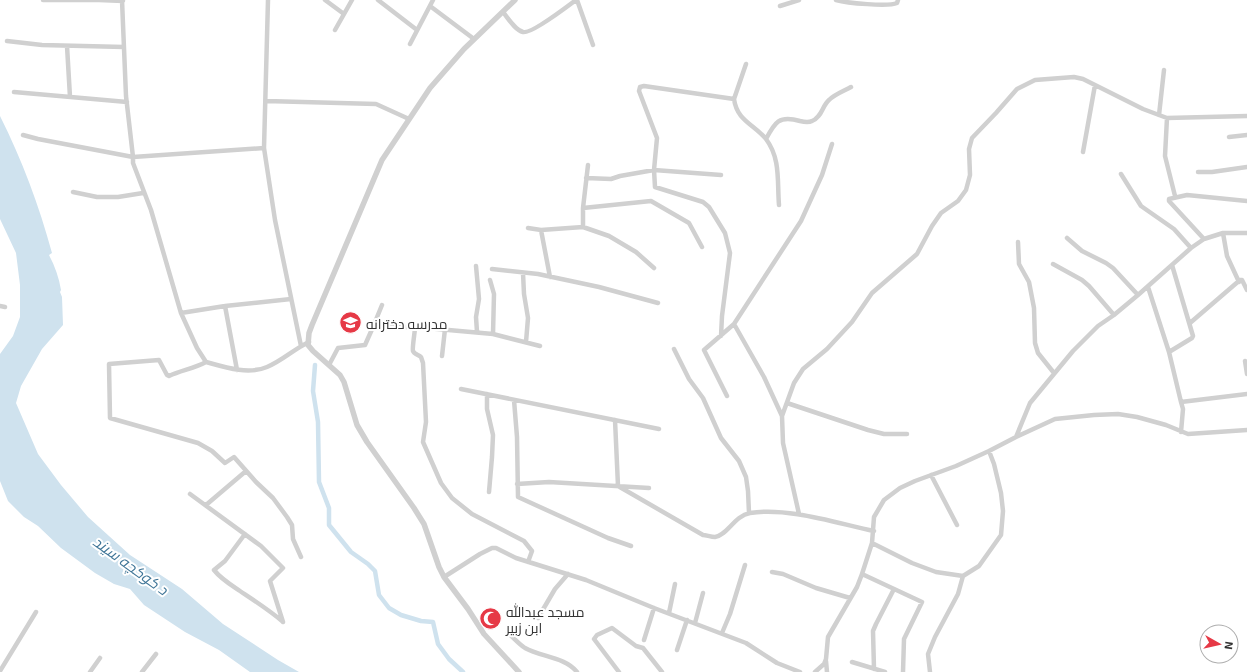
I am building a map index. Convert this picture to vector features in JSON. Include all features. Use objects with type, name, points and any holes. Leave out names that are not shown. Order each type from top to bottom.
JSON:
[{"type":"street","points":[[43,0],[122,1],[127,102],[134,157],[133,163],[143,193],[151,210],[181,313],[197,348],[206,362]]},
{"type":"street","points":[[268,0],[264,148],[275,220],[301,346]]},
{"type":"street","points":[[325,0],[344,14]]},
{"type":"street","points":[[335,30],[352,0]]},
{"type":"street","points":[[378,0],[417,30]]},
{"type":"street","points":[[410,44],[433,0]]},
{"type":"street","points":[[515,0],[464,49],[430,88],[382,160],[312,325],[309,333],[308,345],[340,375],[344,382],[357,425],[367,442],[424,524],[444,577],[468,609],[484,634],[519,672]]},
{"type":"street","points":[[503,12],[518,29],[526,33],[577,0],[593,45]]},
{"type":"street","points":[[780,6],[799,0]]},
{"type":"street","points":[[836,0],[875,4],[894,4],[897,3],[898,0]]},
{"type":"street","points":[[430,6],[474,39]]},
{"type":"street","points":[[7,41],[67,46],[124,47]]},
{"type":"street","points":[[67,46],[70,97]]},
{"type":"street","points":[[746,64],[734,99],[734,104],[740,117],[766,139],[776,158],[779,205]]},
{"type":"street","points":[[1159,115],[1164,70]]},
{"type":"street","points":[[782,416],[794,383],[803,369],[827,349],[852,322],[872,293],[917,254],[932,226],[941,214],[958,201],[966,190],[970,175],[969,149],[972,138],[1017,89],[1035,80],[1074,77],[1084,79],[1143,109],[1167,118],[1247,116]]},
{"type":"street","points":[[1083,152],[1095,85]]},
{"type":"street","points":[[721,336],[730,253],[725,233],[709,207],[703,202],[657,188],[654,184],[654,170],[658,138],[639,91],[640,87],[644,86],[734,99]]},
{"type":"street","points":[[766,139],[774,125],[783,119],[795,119],[807,122],[813,121],[820,116],[828,100],[851,87]]},
{"type":"street","points":[[14,92],[127,102]]},
{"type":"street","points":[[266,101],[376,104],[409,119]]},
{"type":"street","points":[[1167,118],[1165,156],[1175,196]]},
{"type":"street","points":[[22,135],[134,157],[264,148]]},
{"type":"street","points":[[1229,137],[1247,135]]},
{"type":"street","points":[[727,396],[704,350],[734,324],[801,222],[822,175],[832,144]]},
{"type":"street","points":[[583,227],[583,208],[588,166]]},
{"type":"street","points":[[1198,172],[1247,168]]},
{"type":"street","points":[[586,178],[611,179],[654,170],[720,175]]},
{"type":"street","points":[[1121,174],[1141,206],[1174,229],[1191,248]]},
{"type":"street","points":[[72,192],[97,197],[118,197],[143,193]]},
{"type":"street","points":[[1204,239],[1169,201],[1168,199],[1170,197],[1187,195],[1247,201]]},
{"type":"street","points":[[583,208],[651,201],[689,223],[702,247]]},
{"type":"street","points":[[528,228],[541,230],[583,227],[609,236],[636,252],[654,268]]},
{"type":"street","points":[[541,230],[550,277]]},
{"type":"street","points":[[1223,233],[1227,256],[1239,282]]},
{"type":"street","points":[[1016,437],[1030,403],[1054,373],[1098,326],[1114,315],[1191,248],[1204,239],[1223,233],[1247,233]]},
{"type":"street","points":[[1066,238],[1082,251],[1113,268],[1138,295]]},
{"type":"street","points":[[1018,242],[1019,264],[1029,282],[1034,308],[1035,343],[1038,353],[1054,373]]},
{"type":"street","points":[[1053,264],[1082,280],[1114,315]]},
{"type":"street","points":[[1169,352],[1193,337],[1172,265]]},
{"type":"street","points":[[476,266],[479,299],[476,317],[477,332]]},
{"type":"street","points":[[492,269],[550,277],[599,287],[658,304]]},
{"type":"street","points":[[523,273],[524,294],[528,318],[526,342]]},
{"type":"street","points":[[490,280],[494,294],[493,334]]},
{"type":"street","points":[[1190,323],[1242,280],[1247,290]]},
{"type":"street","points":[[1148,287],[1169,352],[1183,409],[1181,432]]},
{"type":"street","points":[[181,313],[225,306],[291,299]]},
{"type":"street","points":[[329,364],[338,348],[365,345],[382,305]]},
{"type":"street","points":[[225,306],[237,370]]},
{"type":"street","points":[[734,324],[764,377],[782,416],[783,443],[799,514]]},
{"type":"street","points":[[373,327],[415,327],[477,332],[493,334],[540,346]]},
{"type":"street","points":[[415,327],[413,350],[414,353],[421,357],[423,363],[426,422],[423,442],[440,482],[452,498],[472,514],[524,541],[532,551],[528,562]]},
{"type":"street","points":[[442,356],[445,329]]},
{"type":"street","points":[[301,557],[293,539],[292,525],[287,517],[273,498],[234,457],[225,463],[212,451],[198,443],[110,418],[110,364],[159,360],[169,376],[181,370],[186,371],[206,362],[237,370],[266,368],[309,342]]},
{"type":"street","points":[[674,349],[689,379],[703,398],[721,438],[739,461],[746,477],[749,513]]},
{"type":"street","points":[[1245,361],[1247,374]]},
{"type":"street","points":[[461,389],[659,429]]},
{"type":"street","points":[[487,394],[487,409],[493,434],[489,492]]},
{"type":"street","points":[[1181,402],[1247,394]]},
{"type":"street","points":[[514,400],[517,436],[517,494],[520,498],[608,538],[631,546]]},
{"type":"street","points":[[787,403],[868,430],[884,434],[907,434]]},
{"type":"street","points":[[827,672],[826,659],[828,637],[862,574],[872,543],[874,517],[884,500],[900,488],[963,463],[1055,418],[1118,414],[1166,425],[1188,434],[1247,430]]},
{"type":"street","points":[[615,420],[618,486]]},
{"type":"street","points":[[872,543],[912,563],[936,572],[963,576],[979,566],[1001,535],[1003,511],[1001,493],[994,464],[989,451]]},
{"type":"street","points":[[206,505],[246,471]]},
{"type":"street","points":[[931,476],[956,525]]},
{"type":"street","points":[[517,484],[549,482],[649,488]]},
{"type":"street","points":[[618,486],[703,534],[714,537],[722,534],[741,516],[749,513],[782,512],[799,514],[874,531]]},
{"type":"street","points":[[190,494],[206,505],[245,534],[261,546],[283,568],[270,581],[283,622],[273,613],[218,576],[214,570],[225,561],[245,534]]},
{"type":"street","points":[[444,577],[480,554],[492,548],[496,548],[516,558],[586,580],[654,608],[722,633],[746,643],[777,663],[800,672]]},
{"type":"street","points":[[722,633],[730,614],[745,565]]},
{"type":"street","points":[[772,572],[783,574],[816,588],[850,598]]},
{"type":"street","points":[[538,618],[555,589],[568,574]]},
{"type":"street","points":[[862,574],[922,602],[904,639],[903,672]]},
{"type":"street","points":[[930,672],[928,654],[935,637],[958,594],[963,576]]},
{"type":"street","points":[[669,613],[675,584]]},
{"type":"street","points":[[874,669],[873,631],[894,589]]},
{"type":"street","points":[[695,623],[703,593]]},
{"type":"street","points":[[644,640],[654,608]]},
{"type":"street","points":[[0,671],[36,612]]},
{"type":"street","points":[[677,650],[687,620]]},
{"type":"street","points":[[611,672],[618,670],[594,639],[597,635],[612,628],[636,646],[643,648],[662,672]]},
{"type":"street","points":[[508,633],[526,648],[560,661],[574,668],[577,672]]},
{"type":"street","points":[[142,672],[156,654]]},
{"type":"street","points":[[90,672],[100,658]]},
{"type":"street","points":[[815,672],[824,664],[826,659]]},
{"type":"street","points":[[852,662],[884,672]]},
{"type":"water","name":"د کوکچه سیند","points":[[0,116],[16,149],[36,200],[52,253],[49,255],[58,277],[62,297],[63,325],[42,349],[21,386],[16,403],[38,454],[61,485],[88,517],[130,555],[182,589],[223,624],[299,672],[250,672],[219,650],[185,632],[144,605],[130,589],[114,584],[95,573],[61,548],[38,526],[24,517],[8,501],[0,481],[0,354],[13,336],[20,317],[20,285],[16,253],[0,219]]},
{"type":"waterway","points":[[315,365],[313,391],[318,422],[319,482],[329,508],[329,525],[351,552],[375,571],[379,595],[389,608],[401,615],[421,621],[433,622],[438,644],[449,659],[463,672]]},
{"type":"place","name":"مدرسه دخترانه","points":[[351,323]]},
{"type":"place","name":"مسجد عبدالله ابن زبیر","points":[[490,619]]}]
